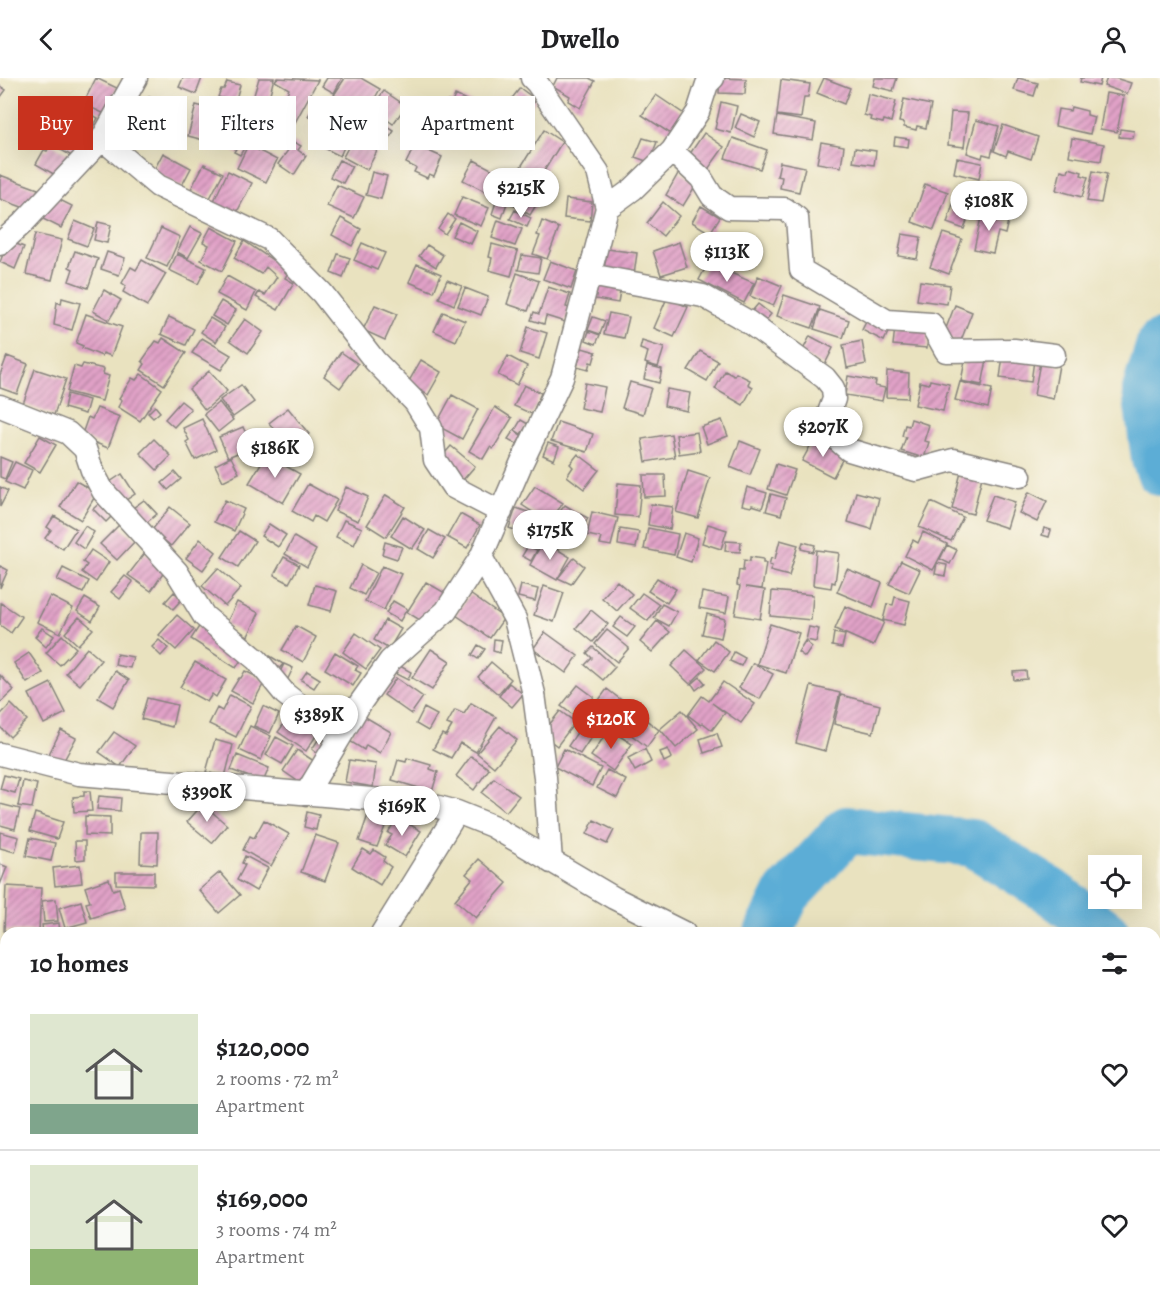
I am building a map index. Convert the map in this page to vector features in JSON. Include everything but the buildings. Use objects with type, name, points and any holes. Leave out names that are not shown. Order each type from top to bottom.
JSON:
[{"type":"street","points":[[0,244],[23,223],[102,139],[136,78]]},
{"type":"street","points":[[306,794],[361,702],[390,661],[446,611],[481,557],[521,464],[562,378],[608,208],[598,172],[532,78]]},
{"type":"street","points":[[608,208],[633,189],[672,151],[698,112],[708,84],[713,78]]},
{"type":"street","points":[[102,139],[158,186],[269,239],[322,293],[375,361],[415,402],[431,428],[435,460],[453,487],[501,512]]},
{"type":"street","points":[[672,151],[701,178],[712,196],[729,208],[785,209],[797,218],[801,270],[887,321],[931,324],[946,351],[1014,350],[1054,356]]},
{"type":"street","points":[[590,275],[703,296],[747,321],[825,378],[833,388],[834,399],[827,418],[834,437],[849,450],[916,470],[953,460],[1020,476]]},
{"type":"street","points":[[0,406],[68,434],[85,449],[92,470],[103,491],[177,572],[204,616],[257,660],[285,694],[340,737]]},
{"type":"street","points":[[481,557],[515,619],[534,694],[545,777],[551,862]]},
{"type":"street","points":[[0,754],[79,774],[427,804],[457,812],[501,831],[614,898],[672,927]]},
{"type":"street","points":[[386,927],[457,812]]},
{"type":"waterway","points":[[1160,344],[1146,390],[1155,459],[1160,472]]},
{"type":"waterway","points":[[771,927],[787,894],[847,830],[973,843],[1050,891],[1098,927]]}]
